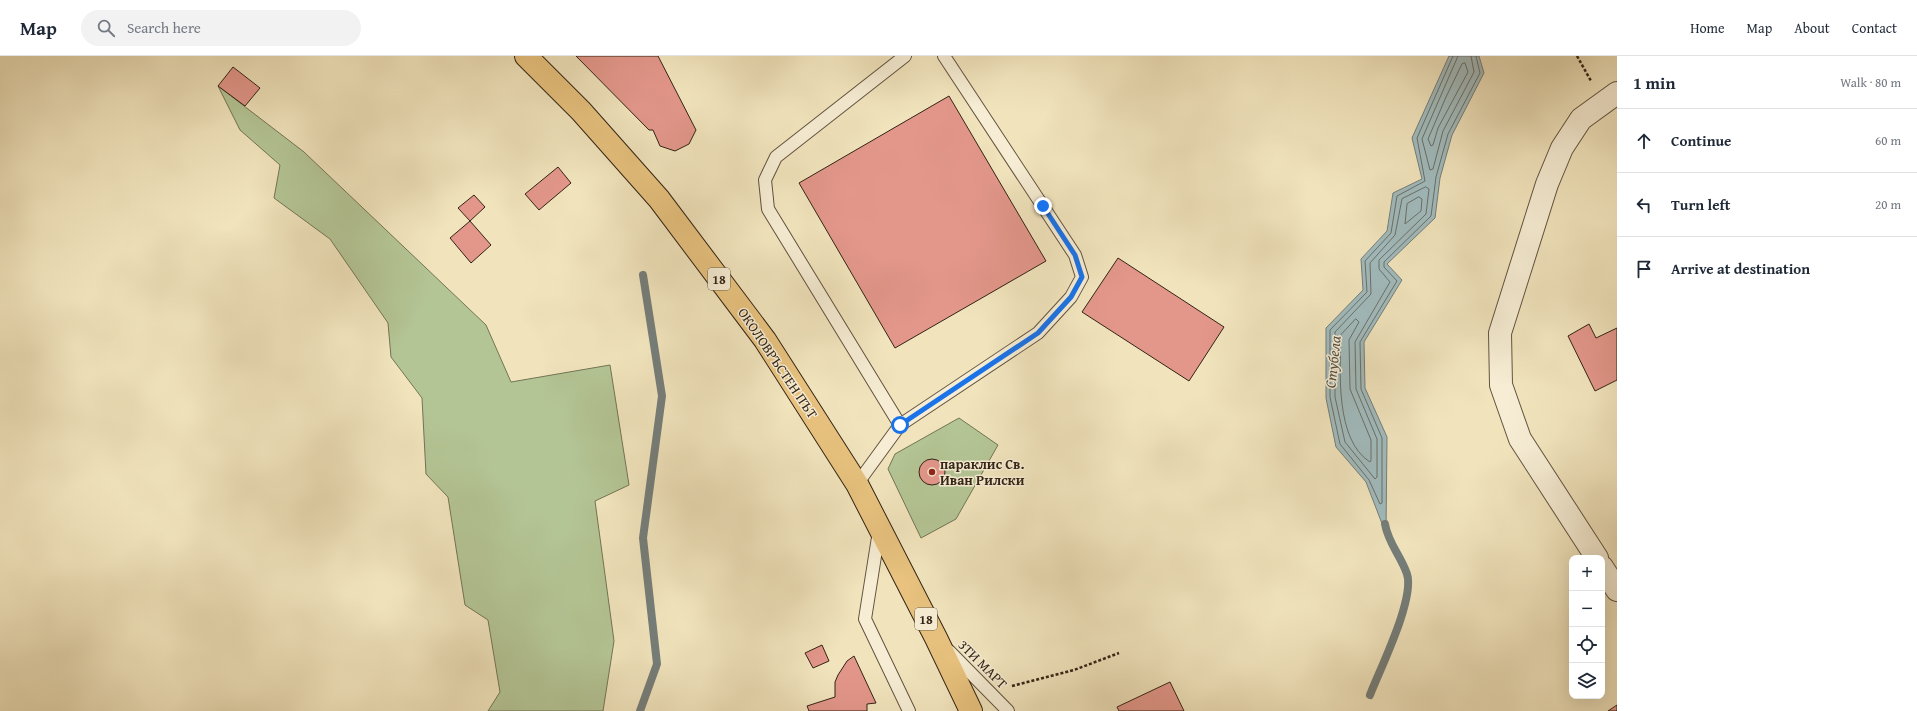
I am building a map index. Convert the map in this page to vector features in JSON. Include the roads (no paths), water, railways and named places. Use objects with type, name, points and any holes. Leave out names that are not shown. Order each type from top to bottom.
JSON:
[{"type":"highway","name":"ОКОЛОВРЪСТЕН ПЪТ","points":[[526,56],[582,111],[659,199],[765,340],[857,484],[936,638],[971,711]]},
{"type":"street","points":[[1594,555],[1520,439],[1501,385],[1500,333],[1547,184],[1562,148],[1581,119],[1617,93]]},
{"type":"street","points":[[1605,571],[1617,590]]},
{"type":"lane","points":[[900,425],[768,209],[765,180],[776,157],[906,56]]},
{"type":"lane","points":[[857,484],[900,425],[1038,333],[1071,297],[1082,277],[1075,255],[944,56]]},
{"type":"lane","points":[[880,528],[865,619],[909,711]]},
{"type":"lane","name":"3ТИ МАРТ","points":[[936,638],[1008,711]]},
{"type":"water","points":[[1449,56],[1479,56],[1484,73],[1452,135],[1440,178],[1435,218],[1387,264],[1402,280],[1364,342],[1365,388],[1387,437],[1386,534],[1366,482],[1336,447],[1326,398],[1326,328],[1363,290],[1361,259],[1387,231],[1393,193],[1422,179],[1412,138]]},
{"type":"waterway","points":[[640,711],[657,664],[643,538],[662,396],[643,275]]},
{"type":"waterway","name":"Стубела","points":[[1370,695],[1395,634],[1406,600],[1408,585],[1407,574],[1389,537],[1385,524]]},
{"type":"place","name":"параклис Св. Иван Рилски","points":[[932,472]]}]
